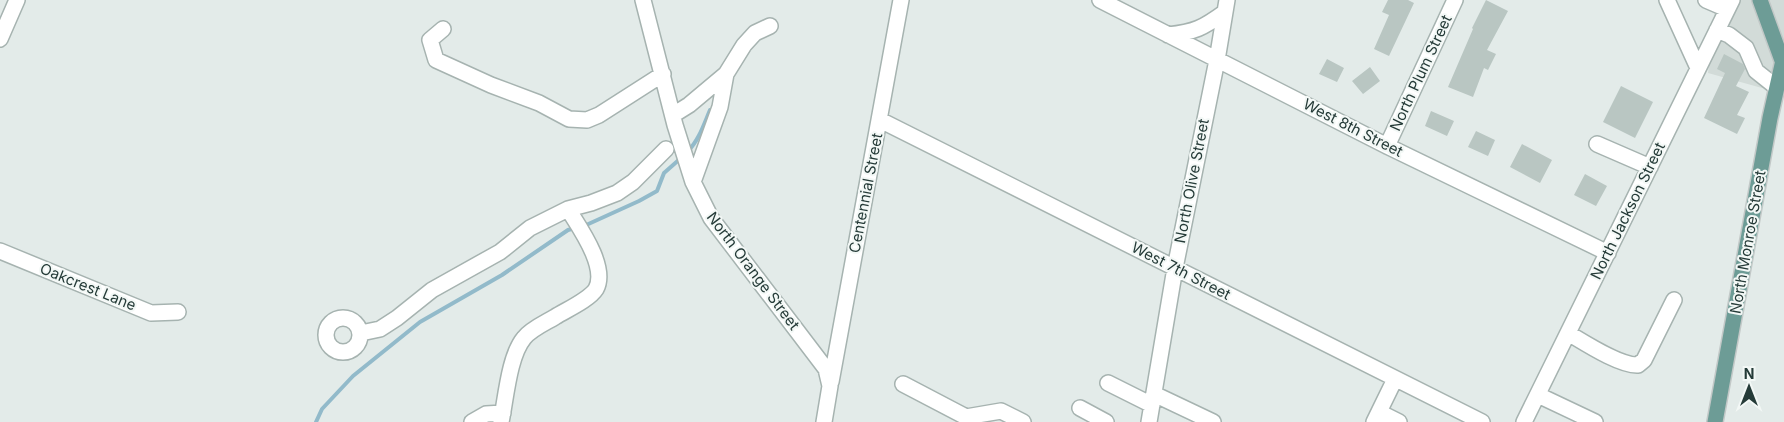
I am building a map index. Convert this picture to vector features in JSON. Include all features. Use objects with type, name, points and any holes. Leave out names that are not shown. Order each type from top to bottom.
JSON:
[{"type":"main road","points":[[1760,0],[1784,62]]},
{"type":"main road","name":"North Monroe Street","points":[[1716,422],[1776,87],[1784,62]]},
{"type":"street","points":[[0,39],[17,0]]},
{"type":"street","name":"North Orange Street","points":[[643,0],[673,115],[693,182],[711,218],[826,369],[830,386],[824,422]]},
{"type":"street","name":"Centennial Street","points":[[830,386],[880,120],[900,0]]},
{"type":"street","name":"West 8th Street","points":[[1100,0],[1387,146],[1608,253]]},
{"type":"street","name":"North Plum Street","points":[[1387,146],[1455,0]]},
{"type":"street","points":[[1668,0],[1698,68]]},
{"type":"street","points":[[1706,0],[1730,5]]},
{"type":"street","name":"North Jackson Street","points":[[1524,422],[1730,5]]},
{"type":"street","points":[[1168,35],[1191,32],[1202,28],[1226,6]]},
{"type":"street","name":"North Olive Street","points":[[1149,422],[1175,268],[1226,6]]},
{"type":"street","points":[[673,115],[690,105],[726,74],[744,45],[755,34],[770,26]]},
{"type":"street","points":[[442,29],[430,40],[436,60],[539,104],[569,119],[587,120],[599,116],[663,74]]},
{"type":"street","points":[[1717,30],[1729,35],[1746,48],[1756,72],[1776,87]]},
{"type":"street","points":[[693,182],[720,107],[726,74]]},
{"type":"street","name":"West 7th Street","points":[[880,120],[1482,422]]},
{"type":"street","points":[[1597,144],[1650,167]]},
{"type":"street","points":[[361,333],[380,329],[432,290],[500,252],[530,228],[571,215],[591,203],[617,192],[632,182],[666,149]]},
{"type":"street","points":[[472,422],[486,414],[502,417],[517,347],[525,336],[582,301],[595,289],[599,276],[598,269],[586,240],[571,215]]},
{"type":"street","name":"Oakcrest Lane","points":[[0,251],[150,313],[178,312]]},
{"type":"street","points":[[1568,333],[1632,366],[1638,365],[1644,360],[1674,300]]},
{"type":"street","points":[[1395,379],[1377,417],[1399,422]]},
{"type":"street","points":[[1108,383],[1213,422]]},
{"type":"street","points":[[903,384],[965,419],[1001,411],[1023,422]]},
{"type":"street","points":[[1538,395],[1595,422]]},
{"type":"street","points":[[1080,408],[1106,422]]},
{"type":"shaded area","points":[[1716,0],[1784,0],[1784,94],[1708,73]]},
{"type":"building","points":[[1388,0],[1408,0],[1414,3],[1389,56],[1374,49],[1389,15],[1382,12]]},
{"type":"building","points":[[1486,0],[1508,11],[1487,50],[1496,54],[1488,70],[1484,68],[1473,97],[1448,87],[1472,28]]},
{"type":"building","points":[[1724,54],[1743,64],[1745,69],[1736,86],[1749,92],[1737,115],[1745,118],[1737,134],[1704,118],[1725,73],[1717,69]]},
{"type":"building","points":[[1327,59],[1344,68],[1337,82],[1319,74]]},
{"type":"building","points":[[1370,67],[1380,81],[1363,94],[1352,81]]},
{"type":"building","points":[[1621,86],[1653,102],[1635,138],[1603,122]]},
{"type":"building","points":[[1431,111],[1454,121],[1447,136],[1425,126]]},
{"type":"building","points":[[1476,131],[1495,140],[1488,156],[1468,147]]},
{"type":"building","points":[[1522,144],[1552,160],[1540,183],[1510,167]]},
{"type":"building","points":[[1585,174],[1607,186],[1596,206],[1574,195]]},
{"type":"waterway","points":[[688,151],[698,137],[710,110]]},
{"type":"waterway","points":[[584,226],[657,191],[664,173],[681,158]]},
{"type":"waterway","points":[[316,422],[322,409],[353,376],[420,322],[502,275],[568,230],[575,228]]}]
